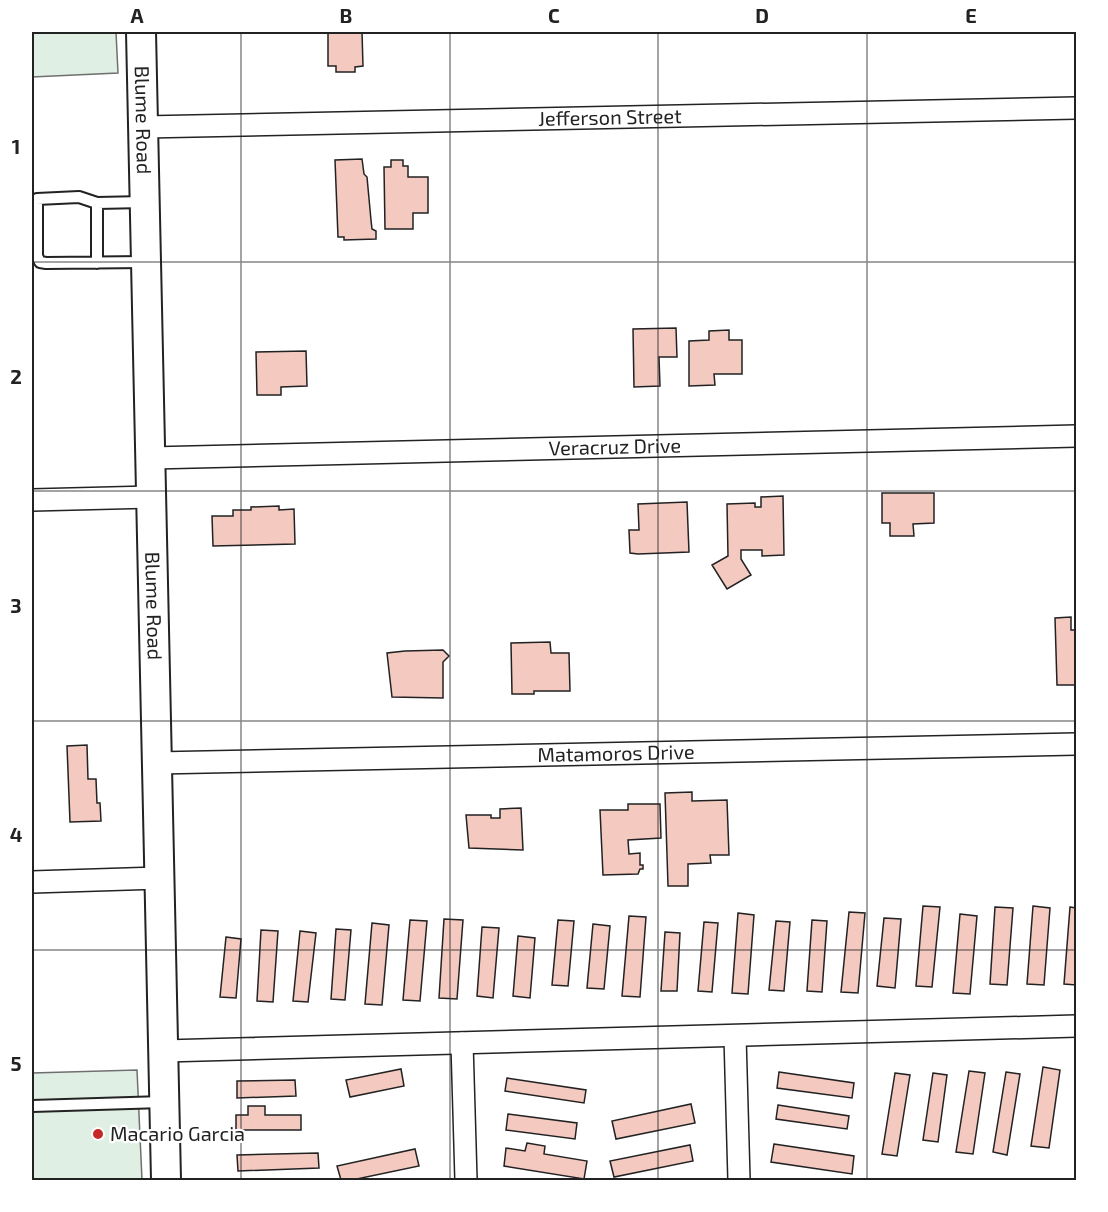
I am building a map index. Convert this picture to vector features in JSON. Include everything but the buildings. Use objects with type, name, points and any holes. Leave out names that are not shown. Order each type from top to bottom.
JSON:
[{"type":"street","name":"Blume Road","points":[[141,32],[166,1180]]},
{"type":"street","name":"Jefferson Street","points":[[144,127],[1077,108]]},
{"type":"street","name":"Veracruz Drive","points":[[151,458],[1077,436]]},
{"type":"street","points":[[32,500],[151,497]]},
{"type":"street","name":"Matamoros Drive","points":[[156,763],[1077,744]]},
{"type":"street","points":[[32,882],[159,878]]},
{"type":"street","points":[[164,1051],[1077,1026]]},
{"type":"street","points":[[735,1036],[739,1180]]},
{"type":"street","points":[[462,1043],[466,1180]]},
{"type":"lane","points":[[145,202],[97,203],[79,197],[37,199],[37,256],[40,262],[147,262]]},
{"type":"lane","points":[[97,203],[97,263]]},
{"type":"lane","points":[[32,1106],[165,1102]]},
{"type":"green space","points":[[32,32],[116,32],[118,73],[32,77]]},
{"type":"green space","points":[[137,1070],[142,1180],[32,1180],[32,1073]]},
{"type":"place","name":"Macario Garcia","points":[[98,1134]]}]
